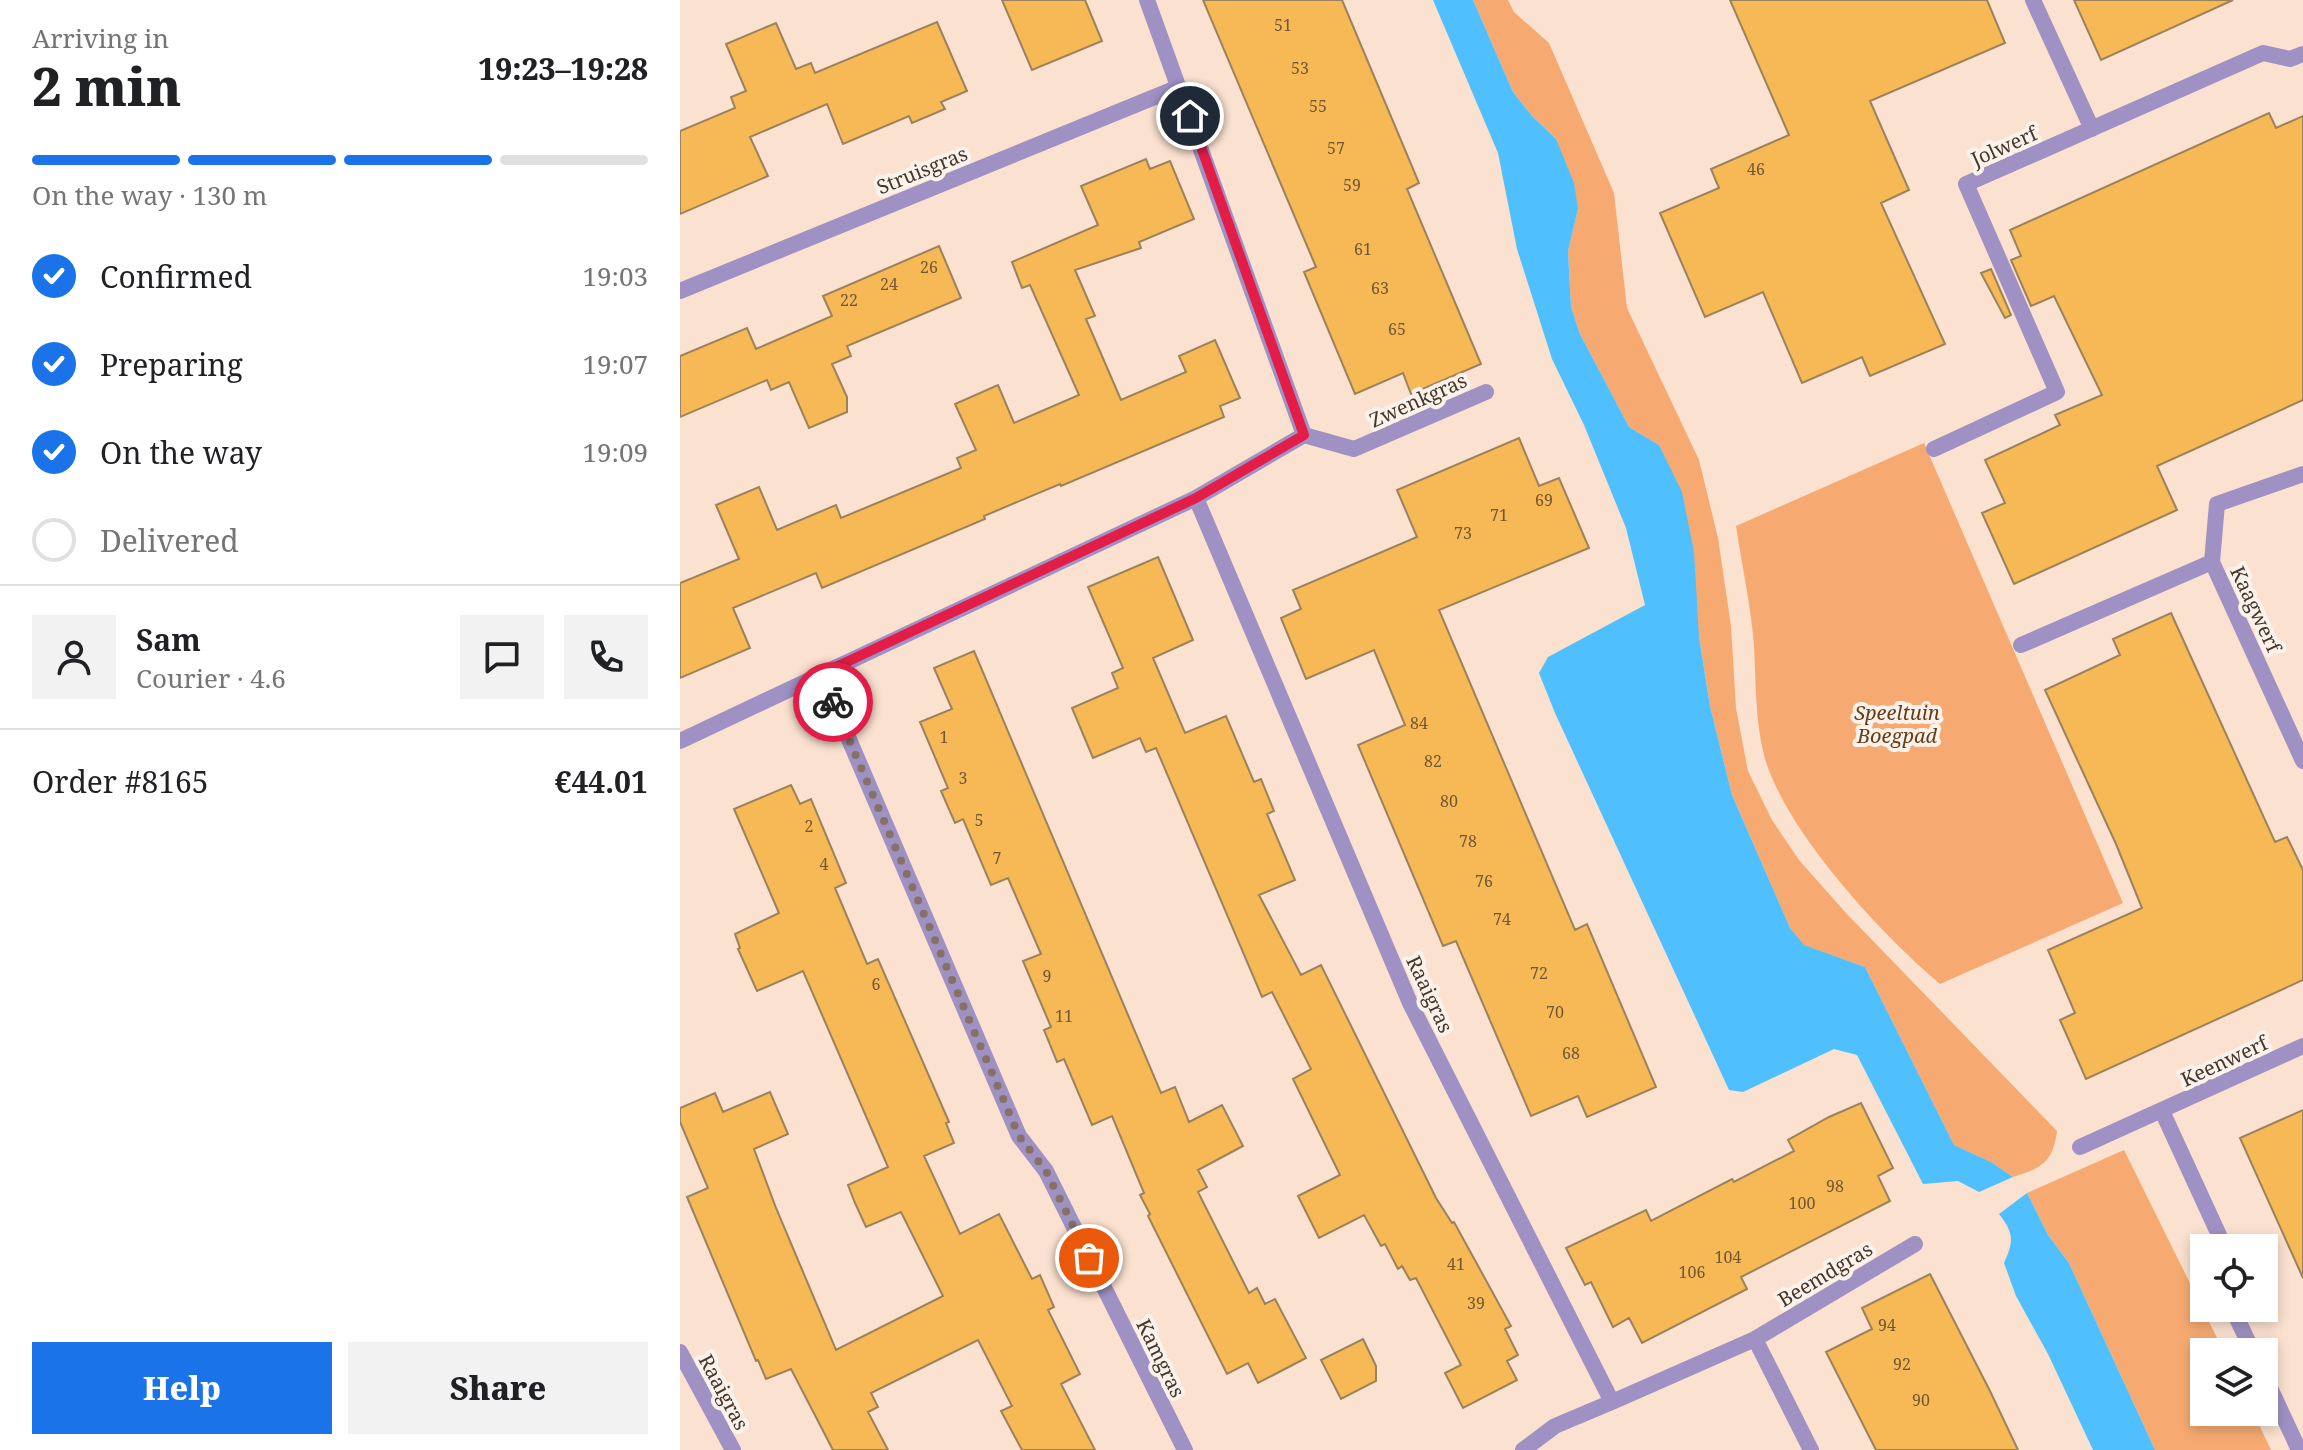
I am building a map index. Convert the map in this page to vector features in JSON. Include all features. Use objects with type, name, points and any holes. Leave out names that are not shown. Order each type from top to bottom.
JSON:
[{"type":"street","points":[[680,741],[1196,498],[1304,435],[1147,0]]},
{"type":"street","points":[[2033,0],[2092,129]]},
{"type":"street","name":"Jolwerf","points":[[1934,449],[2057,392],[1966,184],[2263,53],[2290,59],[2303,54]]},
{"type":"street","name":"Struisgras","points":[[680,291],[1179,87]]},
{"type":"street","name":"Zwenkgras","points":[[1304,435],[1354,449],[1486,392]]},
{"type":"street","name":"Kaagwerf","points":[[2303,474],[2217,504],[2212,562],[2303,761]]},
{"type":"street","name":"Raaigras","points":[[1196,498],[1410,1003],[1612,1402]]},
{"type":"street","name":"Kaagwerf","points":[[2021,645],[2212,562]]},
{"type":"street","name":"Kamgras","points":[[821,674],[1019,1136],[1046,1171],[1185,1450]]},
{"type":"street","name":"Keenwerf","points":[[2080,1147],[2303,1046]]},
{"type":"street","points":[[2162,1111],[2219,1234]]},
{"type":"street","name":"Beemdgras","points":[[1612,1402],[1755,1339],[1915,1244]]},
{"type":"street","points":[[1755,1339],[1811,1450]]},
{"type":"street","name":"Raaigras","points":[[680,1352],[733,1450]]},
{"type":"street","points":[[1523,1450],[1555,1426],[1612,1402]]},
{"type":"street","points":[[2278,1405],[2299,1450]]},
{"type":"green space","points":[[1473,0],[1508,0],[1514,12],[1549,43],[1614,193],[1627,308],[1699,460],[1718,538],[1731,626],[1736,708],[1748,771],[1772,820],[1799,860],[1846,913],[2057,1131],[2053,1150],[2039,1167],[2013,1177],[1991,1162],[1954,1145],[1865,967],[1803,945],[1790,928],[1732,795],[1710,706],[1699,637],[1659,445],[1629,427],[1580,334],[1571,307],[1568,251],[1578,209],[1556,139],[1513,92]]},
{"type":"green space","name":"Speeltuin Boegpad","points":[[1924,443],[2123,903],[1940,984],[1890,938],[1837,879],[1792,815],[1775,784],[1764,755],[1759,728],[1753,631],[1736,526]]},
{"type":"green space","points":[[2124,1150],[2190,1283],[2190,1322],[2209,1322],[2217,1338],[2190,1338],[2190,1426],[2260,1426],[2271,1450],[2155,1450],[2069,1263],[2048,1235],[2027,1193]]},
{"type":"water","points":[[1433,0],[1473,0],[1513,92],[1556,139],[1574,183],[1578,209],[1568,251],[1571,307],[1580,334],[1629,427],[1659,445],[1682,492],[1694,552],[1699,637],[1710,706],[1732,795],[1790,928],[1804,945],[1865,967],[1954,1145],[1991,1162],[2013,1177],[1979,1192],[1958,1181],[1923,1184],[1857,1055],[1834,1049],[1743,1092],[1729,1090],[1539,673],[1548,657],[1645,605],[1626,528],[1584,425],[1552,359],[1517,249],[1498,153]]},
{"type":"water","points":[[2027,1193],[2048,1235],[2069,1263],[2155,1450],[2093,1450],[2048,1354],[2016,1296],[2004,1263],[2010,1249],[2010,1232],[1999,1214]]},
{"type":"building","points":[[1002,0],[1085,0],[1102,41],[1032,70]]},
{"type":"building","points":[[1203,0],[1342,0],[1419,183],[1407,189],[1481,364],[1411,394],[1403,373],[1355,394],[1304,272],[1316,267]]},
{"type":"building","points":[[1730,0],[1987,0],[2005,43],[1870,101],[1909,190],[1881,203],[1945,344],[1870,376],[1862,357],[1802,383],[1763,292],[1705,317],[1660,213],[1719,188],[1711,169],[1789,135]]},
{"type":"building","points":[[2074,0],[2233,0],[2101,60]]},
{"type":"building","points":[[937,22],[967,91],[941,102],[945,109],[912,123],[909,116],[843,144],[827,104],[750,137],[768,176],[680,214],[680,131],[735,108],[731,97],[746,91],[726,44],[776,23],[796,69],[811,63],[815,73]]},
{"type":"building","points":[[2269,113],[2276,128],[2303,116],[2303,400],[2157,466],[2177,510],[2014,584],[1982,513],[2005,503],[1985,460],[2060,425],[2055,415],[2102,395],[2054,296],[2031,306],[2011,260],[2021,256],[2010,230]]},
{"type":"building","points":[[1146,159],[1150,169],[1170,161],[1194,219],[1139,242],[1141,248],[1075,270],[1095,316],[1086,319],[1121,400],[1186,372],[1179,356],[1215,340],[1240,398],[1220,406],[1224,417],[984,516],[985,519],[822,588],[816,573],[733,608],[750,648],[680,678],[680,583],[739,559],[716,505],[759,487],[777,530],[836,505],[841,518],[961,468],[957,458],[976,450],[955,404],[998,385],[1014,423],[1079,395],[1030,285],[1022,288],[1012,262],[1098,225],[1081,186]]},
{"type":"building","points":[[939,246],[961,298],[847,346],[851,356],[832,364],[847,397],[847,412],[809,428],[789,382],[771,390],[767,380],[680,417],[680,356],[747,328],[756,349],[832,316],[823,296]]},
{"type":"building","points":[[1991,269],[2011,315],[2005,318],[1981,273]]},
{"type":"building","points":[[1519,438],[1539,486],[1559,478],[1589,548],[1439,610],[1575,930],[1587,924],[1656,1087],[1587,1117],[1578,1096],[1531,1116],[1456,941],[1443,946],[1358,745],[1405,725],[1374,650],[1306,679],[1281,618],[1301,609],[1293,590],[1417,537],[1397,490]]},
{"type":"building","points":[[1158,557],[1193,640],[1153,658],[1185,733],[1226,716],[1254,782],[1261,779],[1274,811],[1267,814],[1295,880],[1259,895],[1301,975],[1321,965],[1436,1198],[1454,1222],[1511,1326],[1505,1329],[1518,1355],[1507,1361],[1517,1380],[1463,1408],[1445,1373],[1461,1365],[1416,1278],[1410,1280],[1402,1266],[1398,1269],[1364,1215],[1319,1238],[1298,1196],[1340,1175],[1293,1079],[1311,1069],[1272,992],[1262,997],[1156,748],[1146,752],[1140,738],[1093,758],[1072,708],[1118,688],[1112,673],[1123,668],[1088,587]]},
{"type":"building","points":[[2171,613],[2275,842],[2287,837],[2303,870],[2303,980],[2086,1079],[2060,1020],[2075,1013],[2048,950],[2142,908],[2045,690],[2120,655],[2113,639]]},
{"type":"building","points":[[974,651],[1161,1093],[1175,1087],[1189,1122],[1222,1105],[1243,1146],[1198,1170],[1207,1187],[1198,1192],[1249,1293],[1257,1288],[1265,1304],[1275,1299],[1306,1358],[1258,1383],[1248,1363],[1227,1374],[1148,1216],[1150,1214],[1140,1195],[1144,1193],[1112,1116],[1092,1125],[1064,1059],[1057,1062],[1044,1030],[1051,1027],[1023,961],[1041,954],[1008,878],[991,885],[963,819],[955,823],[941,791],[948,788],[920,722],[952,709],[934,668]]},
{"type":"building","points":[[791,785],[800,804],[811,799],[846,883],[835,888],[867,964],[878,959],[949,1122],[946,1123],[954,1143],[924,1156],[960,1234],[999,1214],[1032,1279],[1040,1275],[1054,1307],[1048,1310],[1080,1374],[1061,1384],[1095,1450],[1022,1450],[1001,1411],[1012,1406],[978,1340],[871,1393],[878,1407],[868,1412],[888,1450],[833,1450],[791,1369],[766,1379],[756,1361],[687,1197],[708,1188],[680,1122],[680,1108],[715,1093],[723,1112],[770,1092],[788,1134],[754,1149],[836,1350],[943,1296],[901,1212],[866,1227],[855,1203],[848,1185],[888,1167],[803,971],[757,991],[738,949],[735,934],[779,913],[734,809]]},
{"type":"building","points":[[1861,1103],[1893,1168],[1878,1176],[1890,1201],[1741,1277],[1747,1289],[1642,1343],[1629,1318],[1613,1327],[1591,1282],[1585,1285],[1566,1248],[1646,1210],[1651,1221],[1732,1179],[1734,1182],[1794,1151],[1788,1140]]},
{"type":"building","points":[[2303,1110],[2303,1278],[2240,1138]]},
{"type":"building","points":[[1930,1274],[2018,1450],[1876,1450],[1826,1352],[1872,1329],[1862,1308]]},
{"type":"building","points":[[1363,1339],[1376,1366],[1376,1381],[1341,1399],[1321,1360]]},
{"type":"way so far","points":[[833,702],[1019,1136],[1046,1171],[1089,1258]]},
{"type":"route","points":[[833,702],[821,674],[1196,498],[1304,435],[1190,116]]}]
